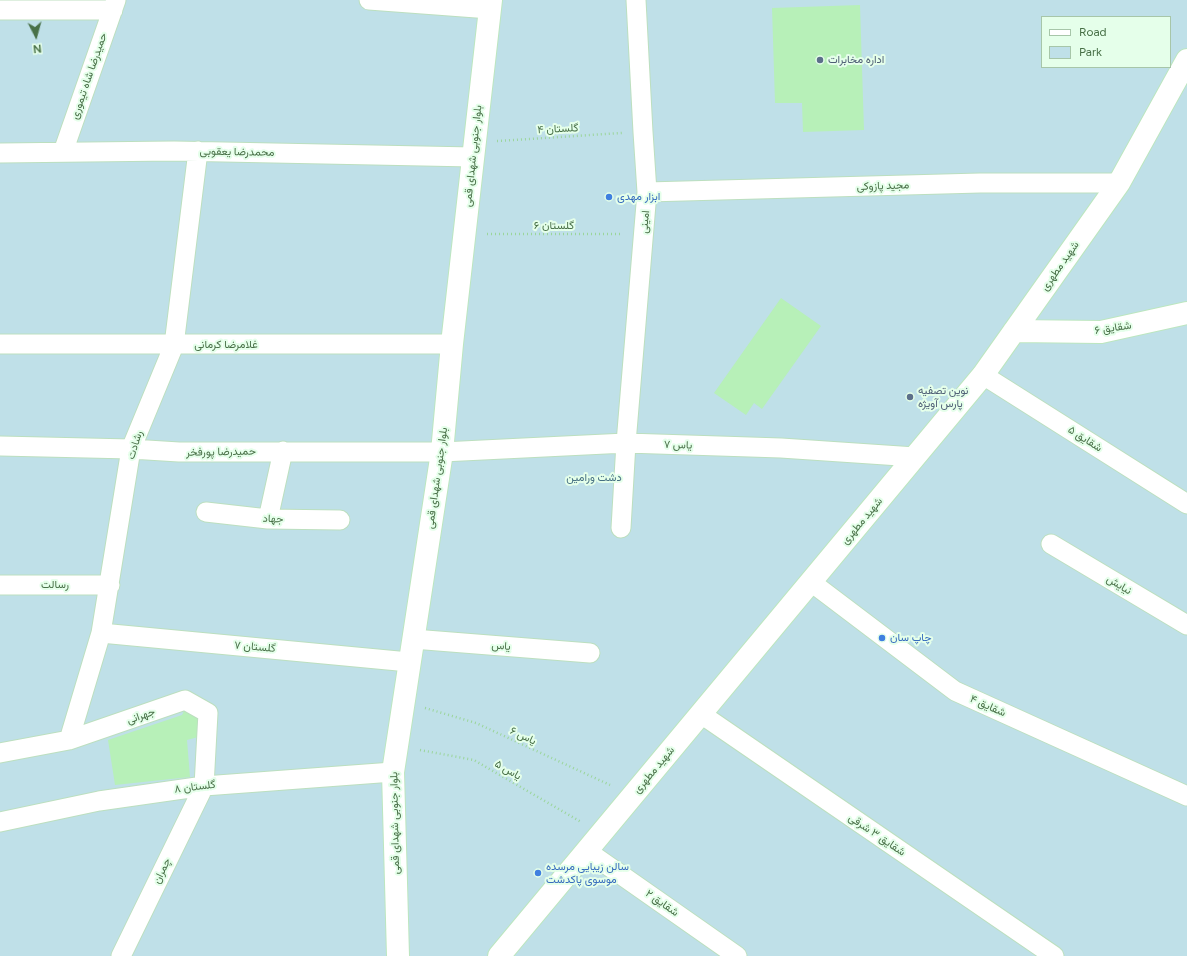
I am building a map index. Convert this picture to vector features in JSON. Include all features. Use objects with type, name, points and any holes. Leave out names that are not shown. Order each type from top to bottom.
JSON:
[{"type":"main road","name":"بلوار جنوبی شهدای قمی","points":[[398,956],[393,772],[442,452],[464,234],[491,4]]},
{"type":"main road","name":"شهید مطهری","points":[[499,956],[983,375],[1119,183],[1184,72]]},
{"type":"main road","name":"شقایق ۶","points":[[1014,331],[1101,332],[1187,313]]},
{"type":"street","points":[[370,0],[491,4]]},
{"type":"street","name":"امینی","points":[[621,528],[626,443],[647,192],[636,0]]},
{"type":"street","points":[[0,10],[114,5]]},
{"type":"street","name":"حمیدرضا شاه تیموری","points":[[63,152],[114,5]]},
{"type":"street","name":"محمدرضا یعقوبی","points":[[0,153],[474,149]]},
{"type":"street","name":"رشادت","points":[[69,740],[101,633],[131,449],[174,345],[198,151]]},
{"type":"street","name":"مجید پازوکی","points":[[647,192],[980,182],[1119,183]]},
{"type":"street","name":"غلامرضا کرمانی","points":[[0,344],[452,344]]},
{"type":"street","name":"شقایق ۵","points":[[983,375],[1187,504]]},
{"type":"street","name":"یاس ۷","points":[[442,452],[626,443],[781,448],[915,457]]},
{"type":"street","name":"حمیدرضا پورفخر","points":[[0,446],[131,449],[179,452],[442,452]]},
{"type":"street","points":[[268,520],[283,451]]},
{"type":"street","name":"جهاد","points":[[206,512],[268,520],[340,520]]},
{"type":"street","name":"نیایش","points":[[1051,544],[1187,626]]},
{"type":"street","name":"شقایق ۴","points":[[811,582],[955,691],[1187,796]]},
{"type":"street","name":"رسالت","points":[[0,585],[110,585]]},
{"type":"street","name":"گلستان ۷","points":[[101,633],[410,662]]},
{"type":"street","name":"یاس","points":[[413,639],[590,653]]},
{"type":"street","name":"جهرانی","points":[[0,753],[69,740],[185,700],[208,713],[204,786]]},
{"type":"street","name":"شقایق ۳ شرقی","points":[[701,714],[1054,956]]},
{"type":"street","name":"گلستان ۸","points":[[0,822],[99,801],[204,786],[393,772]]},
{"type":"street","name":"چمران","points":[[121,956],[204,786]]},
{"type":"street","name":"شقایق ۲","points":[[587,850],[737,956]]},
{"type":"path","name":"گلستان ۴","points":[[474,149],[643,132]]},
{"type":"path","name":"گلستان ۶","points":[[464,234],[644,234]]},
{"type":"path","name":"یاس ۶","points":[[404,702],[476,723],[632,796]]},
{"type":"path","name":"یاس ۵","points":[[397,747],[474,760],[601,834]]},
{"type":"green space","name":"دشت ورامین","points":[[0,0],[1187,0],[1187,956],[0,956]]},
{"type":"building","points":[[860,5],[864,130],[803,132],[802,103],[775,103],[772,8]]},
{"type":"building","points":[[781,298],[821,326],[762,409],[754,403],[746,415],[714,393]]},
{"type":"building","points":[[186,707],[203,717],[202,736],[187,740],[190,777],[115,785],[108,740],[182,715]]},
{"type":"place","name":"اداره مخابرات","points":[[820,60]]},
{"type":"place","name":"ابزار مهدی","points":[[609,197]]},
{"type":"place","name":"نوین تصفیه پارس آویژه","points":[[910,397]]},
{"type":"place","name":"چاپ سان","points":[[882,638]]},
{"type":"place","name":"سالن زیبایی مرسده موسوی پاکدشت","points":[[538,873]]}]
